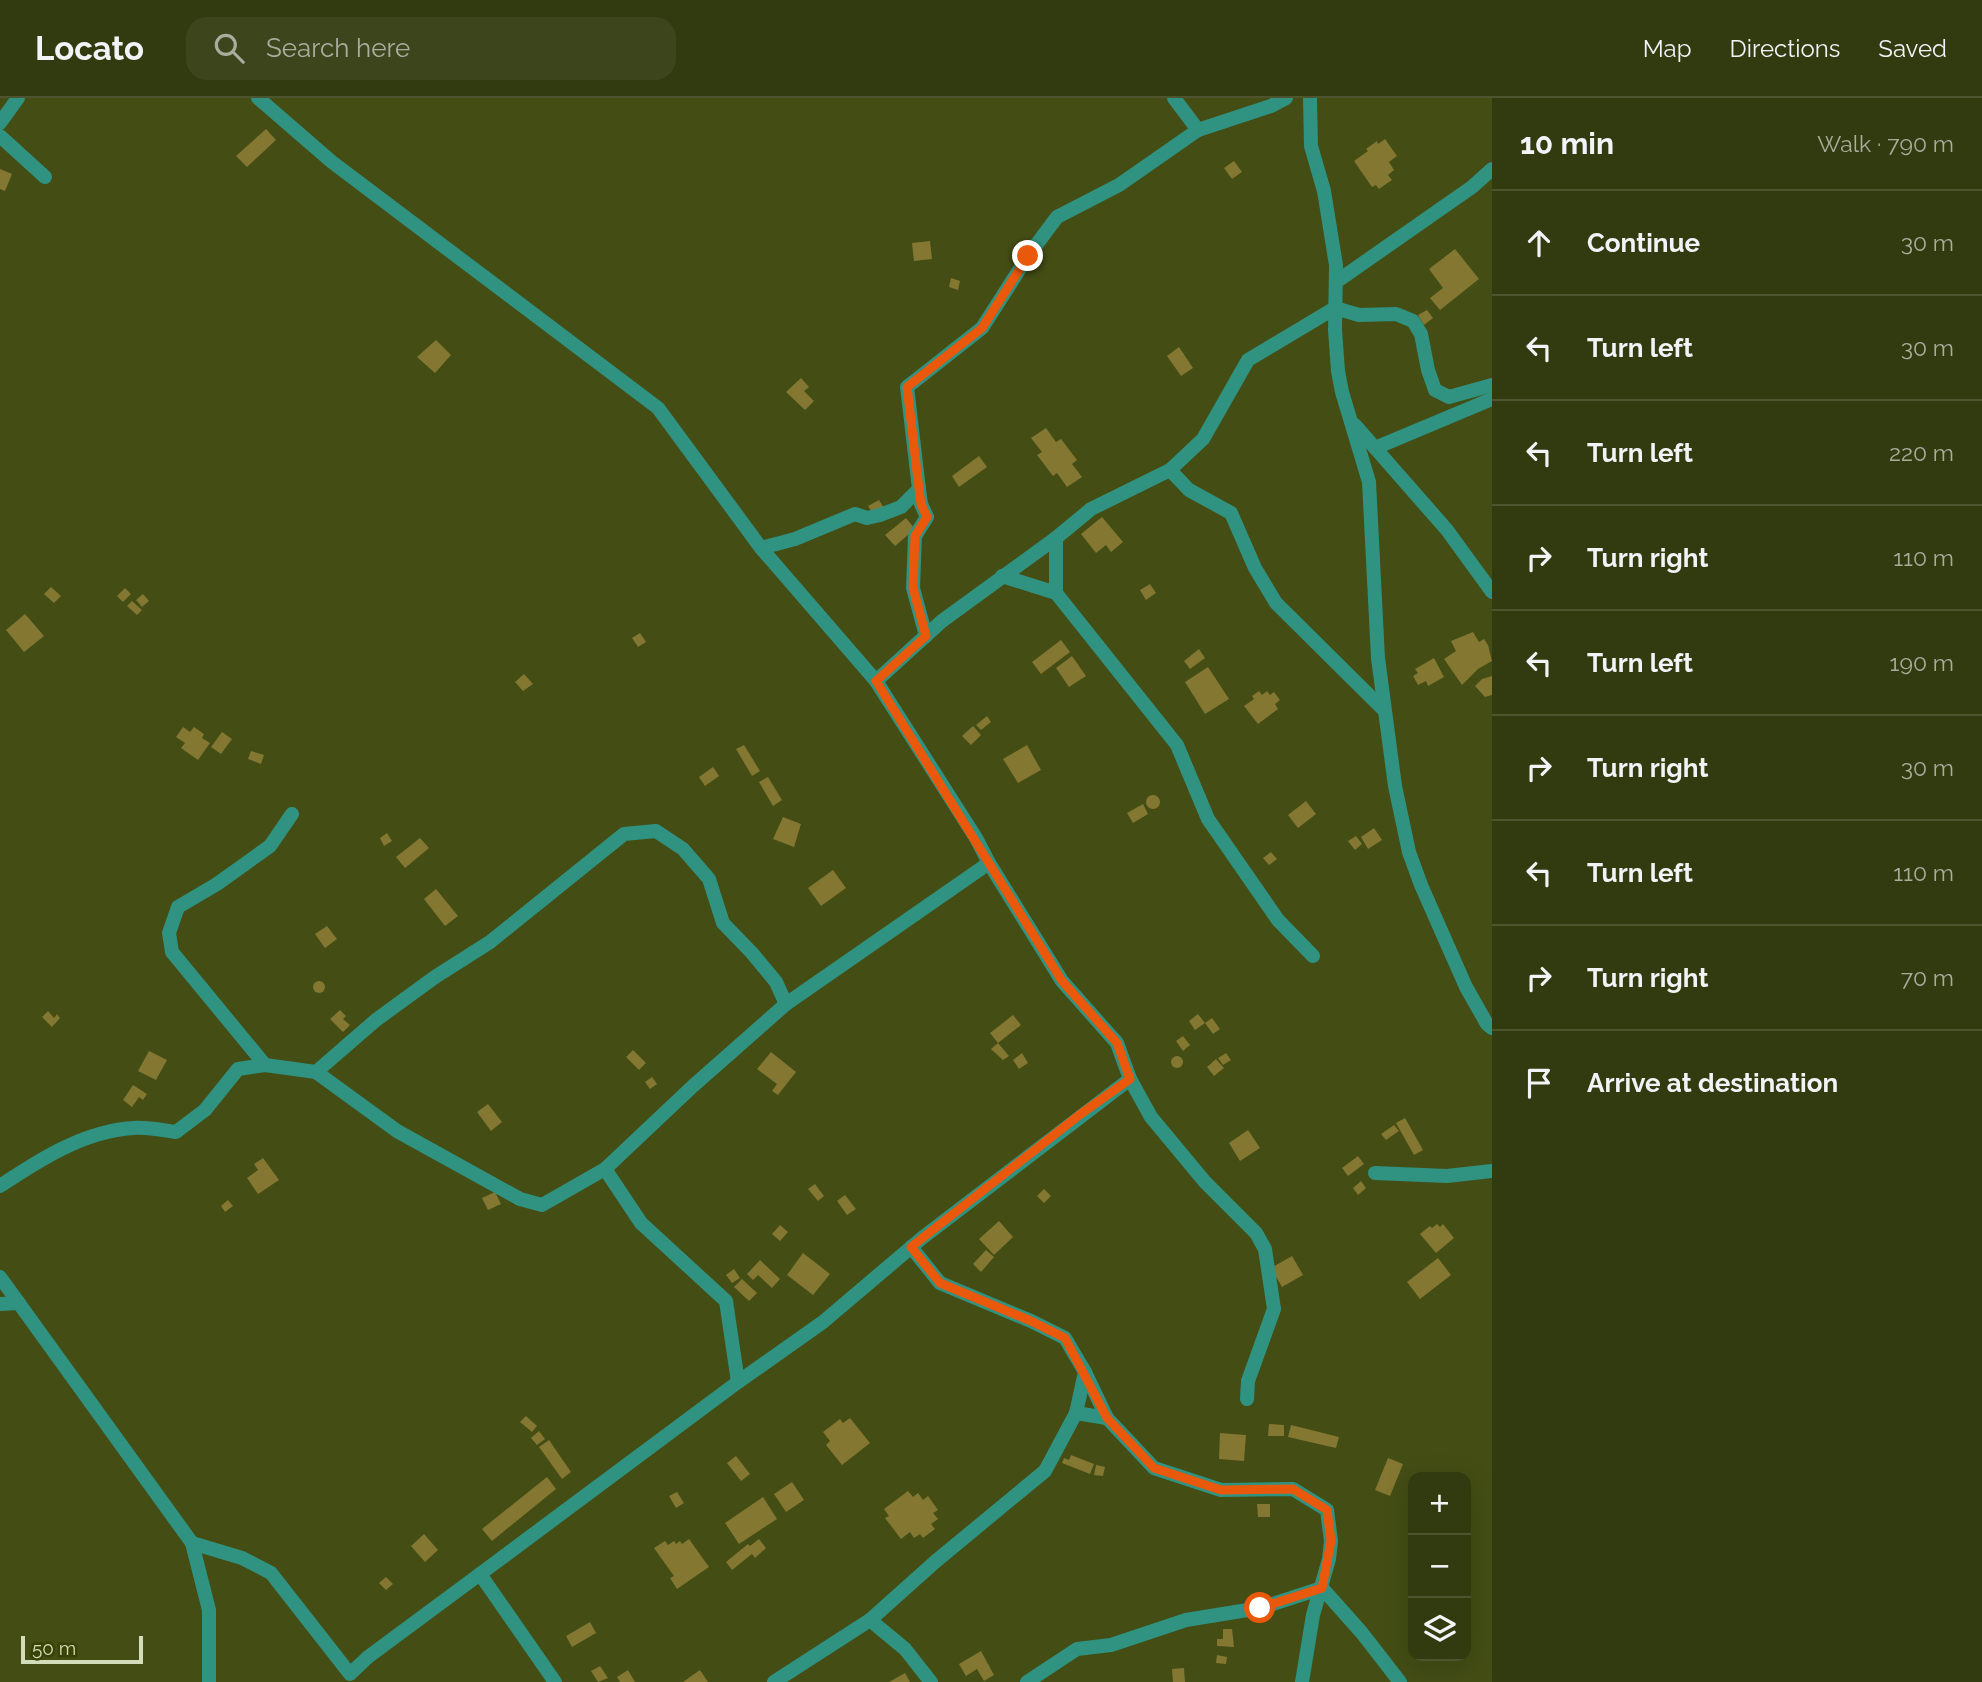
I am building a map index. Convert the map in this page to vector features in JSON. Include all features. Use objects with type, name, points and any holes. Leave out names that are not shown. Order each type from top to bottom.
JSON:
[{"type":"street","points":[[0,123],[18,98]]},
{"type":"street","points":[[258,98],[332,162],[659,408],[761,548],[876,681],[976,838],[1062,981],[1117,1043],[1130,1079],[1152,1117],[1205,1182],[1256,1233],[1265,1249],[1274,1309],[1248,1381],[1247,1399]]},
{"type":"street","points":[[1174,98],[1198,130]]},
{"type":"street","points":[[926,636],[913,588],[915,536],[927,517],[921,504],[907,387],[982,328],[1028,256],[1057,217],[1119,185],[1198,130],[1271,107],[1286,98]]},
{"type":"street","points":[[1310,98],[1311,146],[1324,191],[1336,265],[1338,372],[1369,482],[1378,658],[1389,759],[1409,852],[1421,885],[1466,987],[1492,1028]]},
{"type":"street","points":[[0,136],[45,177]]},
{"type":"street","points":[[1336,282],[1472,187],[1492,169]]},
{"type":"street","points":[[876,681],[926,636],[1091,509],[1170,470],[1203,439],[1248,360],[1335,308],[1359,315],[1396,314],[1413,321],[1421,334],[1435,390],[1448,397],[1492,386]]},
{"type":"street","points":[[1376,448],[1492,399]]},
{"type":"street","points":[[1352,421],[1447,530],[1492,592]]},
{"type":"street","points":[[1170,470],[1189,490],[1231,513],[1255,568],[1276,603],[1384,710]]},
{"type":"street","points":[[761,548],[796,540],[855,514],[867,518],[880,515],[901,507],[919,489]]},
{"type":"street","points":[[1056,538],[1056,593]]},
{"type":"street","points":[[1002,576],[1056,593],[1177,745],[1208,820],[1278,920],[1313,956]]},
{"type":"street","points":[[265,1065],[172,952],[169,933],[178,907],[217,884],[270,846],[292,814]]},
{"type":"street","points":[[316,1072],[376,1020],[489,942],[624,834],[656,831],[683,849],[709,879],[723,923],[776,982],[786,1004]]},
{"type":"street","points":[[0,1186],[48,1154],[88,1138],[133,1128],[176,1132],[205,1110],[238,1069],[265,1065],[316,1072],[397,1131],[520,1199],[542,1205],[605,1169],[786,1004],[989,863]]},
{"type":"street","points":[[192,1543],[242,1558],[271,1573],[350,1674],[368,1657],[823,1322],[911,1247],[1082,1113],[1130,1079]]},
{"type":"street","points":[[605,1169],[641,1223],[726,1301],[738,1382]]},
{"type":"street","points":[[1375,1173],[1447,1176],[1492,1171]]},
{"type":"street","points":[[911,1247],[940,1283],[1065,1338],[1107,1418],[1154,1468],[1221,1490],[1293,1489],[1327,1510],[1331,1541],[1322,1588],[1312,1615],[1302,1682]]},
{"type":"street","points":[[0,1277],[192,1543],[209,1610],[209,1682]]},
{"type":"street","points":[[0,1304],[19,1303]]},
{"type":"street","points":[[774,1682],[870,1620],[936,1561],[1045,1471],[1076,1413],[1084,1372]]},
{"type":"street","points":[[1076,1413],[1107,1418]]},
{"type":"street","points":[[480,1574],[555,1682]]},
{"type":"street","points":[[1027,1682],[1077,1649],[1111,1644],[1186,1620],[1260,1608],[1322,1588]]},
{"type":"street","points":[[1322,1588],[1400,1682]]},
{"type":"street","points":[[870,1620],[905,1649],[931,1682]]},
{"type":"building","points":[[266,129],[276,140],[247,167],[236,156]]},
{"type":"building","points":[[1385,139],[1397,156],[1389,162],[1394,170],[1388,175],[1392,180],[1379,189],[1376,185],[1372,187],[1354,161],[1377,141],[1378,144]]},
{"type":"building","points":[[1234,161],[1242,172],[1232,179],[1224,168]]},
{"type":"building","points":[[0,169],[12,174],[5,191],[0,189]]},
{"type":"building","points":[[930,241],[932,259],[914,261],[912,243]]},
{"type":"building","points":[[1455,249],[1479,279],[1440,310],[1430,298],[1443,288],[1429,269]]},
{"type":"building","points":[[951,278],[960,281],[958,290],[949,287]]},
{"type":"building","points":[[1427,310],[1433,318],[1424,325],[1418,315]]},
{"type":"building","points":[[436,340],[451,355],[435,373],[417,357]]},
{"type":"building","points":[[1179,347],[1193,368],[1181,376],[1167,356]]},
{"type":"building","points":[[801,378],[809,387],[804,391],[814,401],[805,410],[786,392]]},
{"type":"building","points":[[1046,428],[1056,442],[1061,439],[1077,460],[1072,464],[1082,477],[1067,487],[1057,473],[1053,476],[1037,455],[1042,452],[1031,438]]},
{"type":"building","points":[[979,456],[987,467],[959,487],[952,476]]},
{"type":"building","points":[[879,500],[884,508],[873,514],[868,506]]},
{"type":"building","points":[[1102,517],[1123,542],[1111,552],[1106,545],[1096,553],[1081,534]]},
{"type":"building","points":[[906,518],[915,529],[895,546],[885,535]]},
{"type":"building","points":[[1150,584],[1156,593],[1146,600],[1140,590]]},
{"type":"building","points":[[51,587],[61,596],[54,603],[44,594]]},
{"type":"building","points":[[125,588],[131,594],[123,602],[117,596]]},
{"type":"building","points":[[143,594],[149,601],[142,607],[136,600]]},
{"type":"building","points":[[132,601],[142,610],[137,615],[127,606]]},
{"type":"building","points":[[25,614],[44,636],[24,652],[6,630]]},
{"type":"building","points":[[1473,632],[1479,642],[1484,639],[1488,645],[1492,661],[1478,669],[1462,685],[1444,659],[1456,651],[1451,641]]},
{"type":"building","points":[[640,633],[646,642],[638,647],[632,638]]},
{"type":"building","points":[[1061,640],[1070,652],[1041,674],[1032,662]]},
{"type":"building","points":[[1199,649],[1205,658],[1190,669],[1184,661]]},
{"type":"building","points":[[1072,656],[1086,676],[1069,687],[1056,668]]},
{"type":"building","points":[[1434,658],[1444,677],[1428,686],[1426,681],[1418,685],[1413,676],[1418,673],[1415,669]]},
{"type":"building","points":[[1208,667],[1229,699],[1205,714],[1185,682]]},
{"type":"building","points":[[524,674],[533,684],[523,691],[515,682]]},
{"type":"building","points":[[1492,676],[1492,695],[1485,697],[1475,686],[1482,679]]},
{"type":"building","points":[[1259,691],[1262,695],[1267,691],[1270,695],[1274,692],[1280,700],[1275,704],[1278,709],[1258,724],[1244,706],[1254,699],[1252,696]]},
{"type":"building","points":[[987,716],[991,722],[981,730],[976,725]]},
{"type":"building","points":[[973,726],[981,735],[971,745],[962,736]]},
{"type":"building","points":[[183,727],[190,732],[194,727],[204,734],[202,738],[210,743],[198,760],[181,748],[185,743],[176,737]]},
{"type":"building","points":[[222,732],[232,739],[221,754],[211,747]]},
{"type":"building","points":[[744,745],[760,771],[752,776],[736,749]]},
{"type":"building","points":[[1027,745],[1041,770],[1018,783],[1003,759]]},
{"type":"building","points":[[251,751],[264,755],[261,764],[248,759]]},
{"type":"building","points":[[713,767],[719,776],[705,786],[699,777]]},
{"type":"building","points":[[768,777],[782,800],[773,806],[759,782]]},
{"type":"building","points":[[1153,795],[1158,797],[1158,807],[1153,809],[1148,807],[1146,802],[1148,797]]},
{"type":"building","points":[[1306,801],[1316,814],[1298,828],[1288,815]]},
{"type":"building","points":[[1143,804],[1148,814],[1133,823],[1127,813]]},
{"type":"building","points":[[783,817],[801,824],[794,847],[773,839]]},
{"type":"building","points":[[1374,828],[1382,840],[1368,849],[1361,837]]},
{"type":"building","points":[[387,833],[392,841],[384,846],[380,838]]},
{"type":"building","points":[[1356,836],[1362,844],[1355,850],[1348,841]]},
{"type":"building","points":[[420,838],[429,848],[405,868],[396,857]]},
{"type":"building","points":[[1271,852],[1277,859],[1269,865],[1263,858]]},
{"type":"building","points":[[833,870],[846,888],[821,906],[808,888]]},
{"type":"building","points":[[436,889],[458,916],[445,926],[424,899]]},
{"type":"building","points":[[327,926],[337,939],[325,948],[315,934]]},
{"type":"building","points":[[319,981],[325,987],[319,993],[313,987]]},
{"type":"building","points":[[340,1010],[346,1016],[343,1019],[350,1025],[343,1032],[330,1019]]},
{"type":"building","points":[[48,1011],[54,1018],[57,1014],[60,1018],[52,1027],[42,1017]]},
{"type":"building","points":[[1198,1014],[1205,1023],[1195,1030],[1189,1021]]},
{"type":"building","points":[[1013,1015],[1021,1025],[998,1043],[990,1033]]},
{"type":"building","points":[[1212,1018],[1220,1029],[1213,1034],[1205,1023]]},
{"type":"building","points":[[1183,1036],[1190,1045],[1183,1051],[1176,1041]]},
{"type":"building","points":[[998,1043],[1009,1056],[1003,1060],[991,1049]]},
{"type":"building","points":[[633,1050],[646,1063],[639,1070],[626,1057]]},
{"type":"building","points":[[149,1051],[167,1060],[156,1080],[138,1071]]},
{"type":"building","points":[[771,1052],[796,1072],[778,1095],[772,1091],[777,1084],[757,1069]]},
{"type":"building","points":[[1022,1053],[1028,1063],[1019,1069],[1013,1060]]},
{"type":"building","points":[[1226,1053],[1231,1060],[1223,1065],[1218,1058]]},
{"type":"building","points":[[1177,1056],[1183,1062],[1177,1068],[1171,1062]]},
{"type":"building","points":[[1216,1059],[1224,1068],[1214,1076],[1207,1067]]},
{"type":"building","points":[[652,1077],[657,1084],[650,1089],[645,1082]]},
{"type":"building","points":[[133,1085],[147,1094],[143,1100],[139,1097],[132,1107],[123,1100]]},
{"type":"building","points":[[488,1104],[502,1122],[491,1131],[477,1112]]},
{"type":"building","points":[[1405,1118],[1423,1150],[1414,1155],[1396,1123]]},
{"type":"building","points":[[1394,1125],[1399,1131],[1386,1140],[1381,1134]]},
{"type":"building","points":[[1248,1130],[1260,1148],[1240,1161],[1229,1143]]},
{"type":"building","points":[[1358,1156],[1364,1164],[1348,1176],[1342,1168]]},
{"type":"building","points":[[263,1158],[279,1180],[258,1194],[247,1178],[258,1170],[254,1164]]},
{"type":"building","points":[[1361,1181],[1366,1188],[1358,1195],[1353,1188]]},
{"type":"building","points":[[815,1184],[824,1196],[818,1201],[808,1189]]},
{"type":"building","points":[[1044,1189],[1051,1196],[1044,1203],[1037,1196]]},
{"type":"building","points":[[495,1192],[501,1204],[488,1210],[482,1198]]},
{"type":"building","points":[[845,1195],[856,1209],[847,1215],[837,1201]]},
{"type":"building","points":[[228,1200],[233,1206],[225,1212],[221,1206]]},
{"type":"building","points":[[999,1221],[1013,1237],[994,1255],[979,1239]]},
{"type":"building","points":[[1437,1224],[1440,1227],[1443,1224],[1454,1238],[1436,1253],[1420,1234]]},
{"type":"building","points":[[780,1225],[788,1232],[780,1241],[772,1234]]},
{"type":"building","points":[[986,1250],[994,1257],[981,1272],[973,1264]]},
{"type":"building","points":[[803,1253],[830,1274],[813,1295],[787,1275]]},
{"type":"building","points":[[1292,1256],[1303,1275],[1282,1287],[1271,1268]]},
{"type":"building","points":[[1438,1258],[1451,1275],[1420,1299],[1407,1282]]},
{"type":"building","points":[[760,1260],[780,1279],[772,1288],[758,1275],[753,1280],[747,1274]]},
{"type":"building","points":[[734,1269],[740,1278],[732,1283],[726,1275]]},
{"type":"building","points":[[742,1279],[757,1293],[749,1301],[734,1287]]},
{"type":"building","points":[[526,1416],[537,1426],[532,1432],[520,1422]]},
{"type":"building","points":[[850,1418],[870,1443],[842,1465],[826,1445],[830,1441],[823,1432],[840,1419],[843,1423]]},
{"type":"building","points":[[1269,1424],[1284,1425],[1284,1436],[1268,1436]]},
{"type":"building","points":[[1291,1425],[1339,1437],[1336,1448],[1288,1437]]},
{"type":"building","points":[[539,1431],[545,1439],[537,1445],[531,1438]]},
{"type":"building","points":[[1220,1433],[1246,1435],[1244,1461],[1219,1459]]},
{"type":"building","points":[[549,1440],[571,1472],[562,1479],[539,1447]]},
{"type":"building","points":[[1071,1455],[1094,1464],[1090,1474],[1062,1463],[1064,1458],[1069,1460]]},
{"type":"building","points":[[736,1456],[750,1474],[741,1481],[727,1463]]},
{"type":"building","points":[[1388,1458],[1403,1464],[1390,1496],[1375,1490]]},
{"type":"building","points":[[1096,1465],[1105,1467],[1103,1476],[1094,1475]]},
{"type":"building","points":[[547,1477],[556,1489],[492,1541],[482,1529]]},
{"type":"building","points":[[792,1482],[804,1500],[786,1512],[774,1494]]},
{"type":"building","points":[[908,1491],[913,1497],[918,1493],[923,1500],[928,1496],[938,1510],[933,1513],[938,1519],[931,1524],[935,1529],[923,1538],[920,1534],[914,1538],[910,1532],[901,1539],[885,1518],[889,1516],[884,1509]]},
{"type":"building","points":[[677,1492],[684,1503],[676,1508],[669,1496]]},
{"type":"building","points":[[763,1497],[777,1519],[739,1544],[725,1523]]},
{"type":"building","points":[[1257,1504],[1270,1504],[1270,1517],[1258,1517]]},
{"type":"building","points":[[424,1534],[438,1550],[425,1562],[411,1546]]},
{"type":"building","points":[[689,1539],[709,1567],[677,1589],[670,1578],[674,1576],[654,1548],[665,1541],[668,1545],[674,1541],[676,1544],[680,1541],[682,1544]]},
{"type":"building","points":[[759,1539],[766,1548],[755,1558],[752,1554],[732,1570],[726,1562],[748,1544],[750,1546]]},
{"type":"building","points":[[386,1577],[393,1584],[386,1590],[379,1583]]},
{"type":"building","points":[[590,1622],[596,1633],[572,1647],[566,1636]]},
{"type":"building","points":[[1223,1629],[1232,1629],[1234,1647],[1217,1646],[1217,1639],[1223,1639]]},
{"type":"building","points":[[981,1651],[994,1675],[984,1681],[977,1669],[966,1676],[959,1664]]},
{"type":"building","points":[[1217,1655],[1227,1657],[1226,1664],[1216,1663]]},
{"type":"building","points":[[600,1666],[608,1678],[598,1682],[591,1671]]},
{"type":"building","points":[[1184,1668],[1185,1682],[1173,1682],[1172,1669]]},
{"type":"building","points":[[628,1670],[635,1682],[620,1682],[617,1677]]},
{"type":"building","points":[[700,1670],[708,1682],[683,1682]]},
{"type":"building","points":[[905,1673],[910,1682],[889,1682]]},
{"type":"route","points":[[1028,256],[982,328],[907,387],[921,504],[927,517],[915,536],[913,588],[926,636],[876,681],[976,838],[1062,981],[1117,1043],[1130,1079],[1082,1113],[911,1247],[940,1283],[1065,1338],[1107,1418],[1154,1468],[1221,1490],[1293,1489],[1327,1510],[1331,1541],[1322,1588],[1260,1608]]}]
